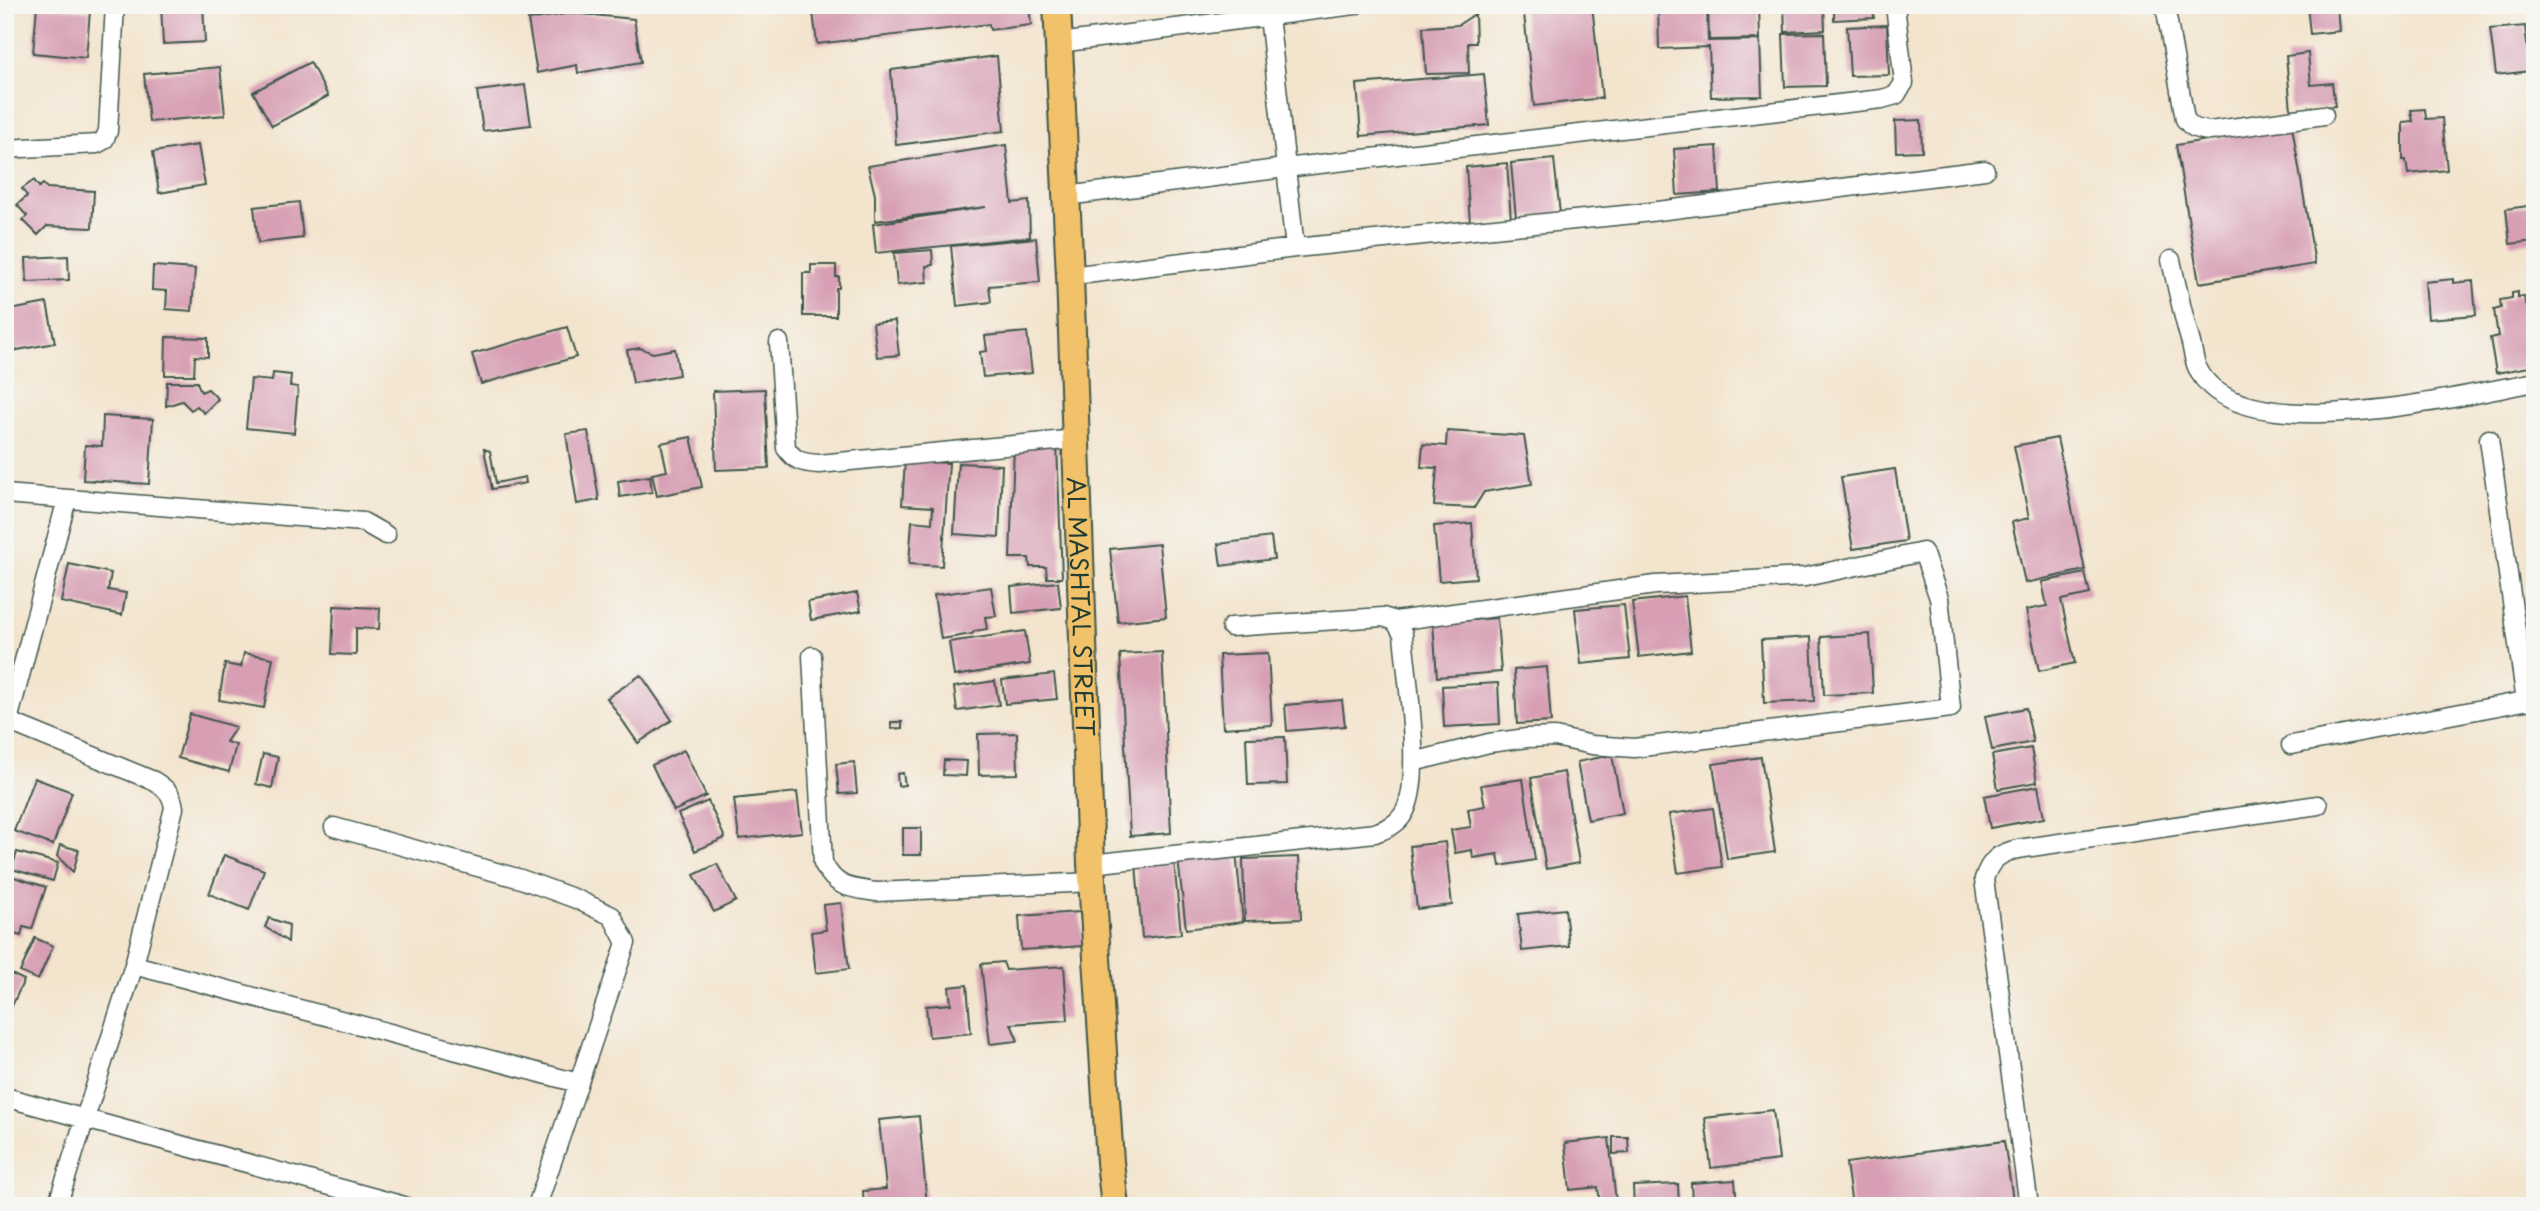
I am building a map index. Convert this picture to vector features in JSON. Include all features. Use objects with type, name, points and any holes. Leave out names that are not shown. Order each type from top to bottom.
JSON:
[{"type":"main road","name":"AL MASHTAL STREET","points":[[1057,5],[1092,873],[1115,1206]]},
{"type":"street","points":[[5,149],[97,144],[104,140],[108,131],[115,5]]},
{"type":"street","points":[[1059,43],[1355,5]]},
{"type":"street","points":[[1066,197],[1285,168],[1889,97],[1896,95],[1904,83],[1895,5]]},
{"type":"street","points":[[2165,5],[2185,120],[2189,126],[2210,131],[2324,115]]},
{"type":"street","points":[[1269,16],[1295,248]]},
{"type":"street","points":[[1070,276],[1295,248],[1634,214],[1985,170]]},
{"type":"street","points":[[2171,260],[2181,311],[2198,370],[2217,392],[2237,402],[2262,410],[2305,414],[2366,411],[2535,382]]},
{"type":"street","points":[[779,342],[786,448],[792,457],[800,462],[819,464],[1076,439]]},
{"type":"street","points":[[2291,745],[2530,700],[2489,439]]},
{"type":"street","points":[[5,494],[363,522],[386,535]]},
{"type":"street","points":[[57,1206],[134,965],[174,808],[173,796],[154,781],[6,724],[67,499]]},
{"type":"street","points":[[1231,626],[1383,617],[1395,621],[1655,585],[1805,577],[1923,552],[1939,598],[1951,708],[1634,748],[1592,745],[1555,737],[1527,738],[1489,743],[1413,762]]},
{"type":"street","points":[[812,656],[823,863],[829,876],[843,887],[877,892],[1092,873],[1375,833],[1390,827],[1402,817],[1410,800],[1413,762],[1403,634],[1395,621]]},
{"type":"street","points":[[2029,1206],[1984,879],[1988,866],[1994,858],[2006,851],[2318,804]]},
{"type":"street","points":[[334,827],[521,879],[576,899],[612,916],[626,943],[537,1206]]},
{"type":"street","points":[[134,965],[578,1083]]},
{"type":"street","points":[[5,1097],[404,1206]]},
{"type":"building","points":[[161,5],[203,5],[205,42],[163,44]]},
{"type":"building","points":[[812,5],[1029,5],[1031,25],[990,30],[989,24],[817,44]]},
{"type":"building","points":[[1523,5],[1592,5],[1602,98],[1534,106]]},
{"type":"building","points":[[1658,5],[1707,5],[1708,41],[1760,40],[1762,96],[1711,97],[1709,47],[1659,49]]},
{"type":"building","points":[[1708,5],[1759,5],[1760,39],[1709,40]]},
{"type":"building","points":[[1784,5],[1824,5],[1825,30],[1785,32]]},
{"type":"building","points":[[1834,5],[1873,5],[1874,18],[1834,20]]},
{"type":"building","points":[[2307,5],[2337,5],[2339,31],[2310,34]]},
{"type":"building","points":[[37,6],[90,11],[86,58],[33,53]]},
{"type":"building","points":[[571,13],[634,19],[641,62],[578,73],[577,65],[537,73],[528,20]]},
{"type":"building","points":[[1475,14],[1476,43],[1468,43],[1469,73],[1426,74],[1423,27],[1458,25]]},
{"type":"building","points":[[1887,25],[1889,75],[1850,76],[1847,27]]},
{"type":"building","points":[[2525,26],[2530,71],[2496,75],[2490,29]]},
{"type":"building","points":[[1824,33],[1826,86],[1785,87],[1783,34]]},
{"type":"building","points":[[2308,53],[2311,85],[2332,83],[2335,106],[2291,110],[2286,56]]},
{"type":"building","points":[[997,56],[1004,131],[896,145],[891,70]]},
{"type":"building","points":[[310,62],[328,96],[272,126],[253,92]]},
{"type":"building","points":[[220,67],[225,115],[149,122],[144,74]]},
{"type":"building","points":[[1484,74],[1489,125],[1361,136],[1357,84]]},
{"type":"building","points":[[525,85],[531,125],[483,131],[477,91]]},
{"type":"building","points":[[2425,109],[2426,119],[2442,118],[2447,170],[2408,174],[2406,160],[2403,160],[2403,122],[2413,121],[2411,110]]},
{"type":"building","points":[[1921,120],[1922,151],[1896,152],[1895,121]]},
{"type":"building","points":[[2292,126],[2315,264],[2199,283],[2176,145]]},
{"type":"building","points":[[198,145],[205,185],[159,193],[153,152]]},
{"type":"building","points":[[1006,145],[1012,203],[1029,201],[1030,237],[876,253],[873,224],[986,207],[875,221],[875,195],[868,166]]},
{"type":"building","points":[[1717,146],[1720,192],[1677,195],[1674,149]]},
{"type":"building","points":[[1554,159],[1560,214],[1516,218],[1511,163]]},
{"type":"building","points":[[1507,163],[1511,220],[1470,223],[1466,167]]},
{"type":"building","points":[[34,180],[39,187],[43,184],[47,188],[94,191],[92,228],[47,226],[38,235],[23,220],[27,216],[17,205],[27,196],[22,189]]},
{"type":"building","points":[[299,202],[303,238],[258,243],[254,207]]},
{"type":"building","points":[[2535,205],[2535,241],[2510,244],[2506,209]]},
{"type":"building","points":[[1036,238],[1040,282],[989,286],[991,302],[957,306],[951,246]]},
{"type":"building","points":[[932,250],[933,265],[926,266],[927,282],[897,285],[894,253]]},
{"type":"building","points":[[68,256],[69,280],[27,282],[26,258]]},
{"type":"building","points":[[811,265],[836,265],[839,288],[836,288],[836,316],[803,316],[803,273],[811,273]]},
{"type":"building","points":[[153,266],[195,269],[192,311],[166,309],[167,291],[152,290]]},
{"type":"building","points":[[2453,279],[2453,283],[2473,281],[2476,315],[2428,319],[2425,282]]},
{"type":"building","points":[[2518,292],[2518,297],[2524,296],[2525,304],[2530,303],[2535,325],[2535,366],[2496,373],[2490,338],[2498,336],[2494,310],[2501,308],[2500,300],[2512,298],[2512,293]]},
{"type":"building","points":[[47,303],[55,343],[7,352],[5,311]]},
{"type":"building","points":[[895,321],[899,355],[877,357],[873,323]]},
{"type":"building","points":[[567,327],[576,357],[481,384],[472,354]]},
{"type":"building","points":[[1027,332],[1032,373],[983,377],[980,352],[987,351],[985,336]]},
{"type":"building","points":[[166,337],[208,338],[208,357],[195,356],[194,375],[165,375]]},
{"type":"building","points":[[640,348],[653,353],[675,349],[679,375],[633,383],[627,350]]},
{"type":"building","points":[[273,373],[291,375],[290,386],[298,387],[294,433],[246,428],[251,379],[272,381]]},
{"type":"building","points":[[167,382],[197,382],[201,392],[208,389],[218,399],[204,413],[197,406],[191,410],[182,401],[166,406]]},
{"type":"building","points":[[765,389],[769,468],[716,470],[713,391]]},
{"type":"building","points":[[103,416],[153,419],[149,484],[83,480],[85,445],[102,446]]},
{"type":"building","points":[[588,431],[599,500],[577,504],[566,434]]},
{"type":"building","points":[[1447,431],[1524,436],[1532,484],[1484,492],[1474,508],[1434,506],[1437,468],[1421,467],[1423,444],[1446,446]]},
{"type":"building","points":[[691,437],[702,487],[657,496],[652,474],[667,471],[661,443]]},
{"type":"building","points":[[2057,438],[2085,570],[2025,583],[2012,522],[2029,518],[2014,446]]},
{"type":"building","points":[[1057,444],[1062,578],[1047,578],[1046,567],[1030,567],[1029,558],[1010,558],[1014,446]]},
{"type":"building","points":[[484,449],[490,451],[496,483],[525,477],[526,483],[492,489]]},
{"type":"building","points":[[905,461],[949,463],[942,566],[909,564],[912,521],[932,523],[933,507],[902,505]]},
{"type":"building","points":[[958,463],[1002,465],[999,537],[954,534]]},
{"type":"building","points":[[1895,469],[1906,541],[1853,549],[1841,477]]},
{"type":"building","points":[[650,476],[652,492],[620,497],[618,481]]},
{"type":"building","points":[[1472,523],[1476,578],[1439,581],[1434,526]]},
{"type":"building","points":[[1271,537],[1274,559],[1221,566],[1218,544]]},
{"type":"building","points":[[1159,544],[1166,617],[1118,622],[1110,549]]},
{"type":"building","points":[[69,564],[111,573],[108,590],[126,593],[122,615],[61,602]]},
{"type":"building","points":[[2085,573],[2090,594],[2061,600],[2075,663],[2039,671],[2026,610],[2047,606],[2042,582]]},
{"type":"building","points":[[1058,582],[1061,608],[1013,613],[1011,587]]},
{"type":"building","points":[[991,587],[996,616],[985,617],[987,629],[941,639],[934,595]]},
{"type":"building","points":[[857,593],[861,611],[811,620],[808,602]]},
{"type":"building","points":[[1685,596],[1691,651],[1639,657],[1632,602]]},
{"type":"building","points":[[1624,605],[1630,659],[1581,664],[1575,609]]},
{"type":"building","points":[[334,606],[380,608],[379,629],[356,628],[356,655],[332,654]]},
{"type":"building","points":[[1497,618],[1501,672],[1437,677],[1433,623]]},
{"type":"building","points":[[1025,631],[1030,664],[954,676],[949,642]]},
{"type":"building","points":[[1870,634],[1873,693],[1824,695],[1821,637]]},
{"type":"building","points":[[1811,637],[1814,701],[1764,703],[1761,640]]},
{"type":"building","points":[[1162,652],[1171,833],[1130,836],[1120,654]]},
{"type":"building","points":[[244,653],[273,658],[264,708],[219,700],[225,664],[241,667]]},
{"type":"building","points":[[1268,653],[1272,725],[1223,728],[1219,655]]},
{"type":"building","points":[[1547,667],[1551,722],[1517,724],[1514,670]]},
{"type":"building","points":[[1054,674],[1057,699],[1005,704],[1002,680]]},
{"type":"building","points":[[641,675],[672,720],[638,743],[607,698]]},
{"type":"building","points":[[995,681],[999,705],[957,711],[954,687]]},
{"type":"building","points":[[1498,683],[1500,724],[1444,727],[1442,686]]},
{"type":"building","points":[[1342,700],[1345,726],[1287,731],[1285,705]]},
{"type":"building","points":[[2026,708],[2033,742],[1992,750],[1985,716]]},
{"type":"building","points":[[190,714],[236,727],[226,742],[236,745],[229,772],[178,758]]},
{"type":"building","points":[[891,722],[902,722],[902,728],[891,729]]},
{"type":"building","points":[[1017,733],[1018,774],[979,775],[978,734]]},
{"type":"building","points":[[1285,737],[1287,784],[1248,785],[1246,738]]},
{"type":"building","points":[[2031,748],[2037,782],[1998,789],[1992,755]]},
{"type":"building","points":[[684,750],[706,796],[674,811],[652,765]]},
{"type":"building","points":[[263,754],[278,757],[272,788],[256,784]]},
{"type":"building","points":[[1612,755],[1623,813],[1588,820],[1577,762]]},
{"type":"building","points":[[1761,757],[1775,852],[1727,859],[1713,764]]},
{"type":"building","points":[[944,760],[967,761],[966,776],[943,775]]},
{"type":"building","points":[[854,762],[857,793],[839,794],[836,764]]},
{"type":"building","points":[[1564,772],[1579,863],[1546,869],[1531,778]]},
{"type":"building","points":[[903,773],[905,785],[898,786],[897,774]]},
{"type":"building","points":[[34,778],[72,792],[53,845],[14,831]]},
{"type":"building","points":[[1523,779],[1535,860],[1500,866],[1498,854],[1473,858],[1472,850],[1455,853],[1451,830],[1471,827],[1468,809],[1485,806],[1481,785]]},
{"type":"building","points":[[2038,786],[2044,818],[1990,828],[1984,796]]},
{"type":"building","points":[[797,792],[802,832],[739,839],[734,799]]},
{"type":"building","points":[[708,801],[725,838],[695,851],[678,814]]},
{"type":"building","points":[[1713,808],[1722,867],[1678,873],[1669,814]]},
{"type":"building","points":[[903,828],[921,828],[921,855],[903,855]]},
{"type":"building","points":[[1445,842],[1452,905],[1417,909],[1410,846]]},
{"type":"building","points":[[60,845],[79,850],[73,872],[57,856]]},
{"type":"building","points":[[17,852],[58,863],[53,881],[12,869]]},
{"type":"building","points":[[1236,853],[1243,922],[1186,929],[1178,859]]},
{"type":"building","points":[[224,855],[264,870],[249,910],[209,894]]},
{"type":"building","points":[[1299,857],[1301,919],[1245,921],[1243,859]]},
{"type":"building","points":[[1174,861],[1181,934],[1142,938],[1136,864]]},
{"type":"building","points":[[717,864],[736,901],[714,912],[694,875]]},
{"type":"building","points":[[11,876],[46,887],[32,929],[23,927],[21,936],[5,931],[5,893]]},
{"type":"building","points":[[841,903],[849,969],[816,973],[811,932],[826,930],[823,905]]},
{"type":"building","points":[[1565,909],[1569,946],[1522,951],[1518,914]]},
{"type":"building","points":[[1080,912],[1083,946],[1021,950],[1019,916]]},
{"type":"building","points":[[269,918],[289,925],[288,942],[265,927]]},
{"type":"building","points":[[35,938],[53,946],[38,980],[20,972]]},
{"type":"building","points":[[1003,962],[1006,970],[1064,966],[1068,1020],[1011,1024],[1018,1041],[990,1044],[981,964]]},
{"type":"building","points":[[5,971],[24,980],[5,1021]]},
{"type":"building","points":[[967,985],[971,1033],[929,1037],[926,1006],[951,1004],[949,987]]},
{"type":"building","points":[[1773,1110],[1779,1160],[1711,1168],[1705,1118]]},
{"type":"building","points":[[919,1116],[927,1206],[864,1206],[863,1191],[886,1189],[879,1120]]},
{"type":"building","points":[[1613,1137],[1628,1137],[1629,1153],[1613,1154]]},
{"type":"building","points":[[1609,1138],[1616,1202],[1600,1203],[1598,1187],[1570,1190],[1565,1143]]},
{"type":"building","points":[[2004,1141],[2014,1206],[1852,1206],[1846,1163]]},
{"type":"building","points":[[1735,1180],[1737,1206],[1692,1206],[1691,1183]]},
{"type":"building","points":[[1678,1184],[1679,1206],[1634,1206],[1633,1186]]}]
